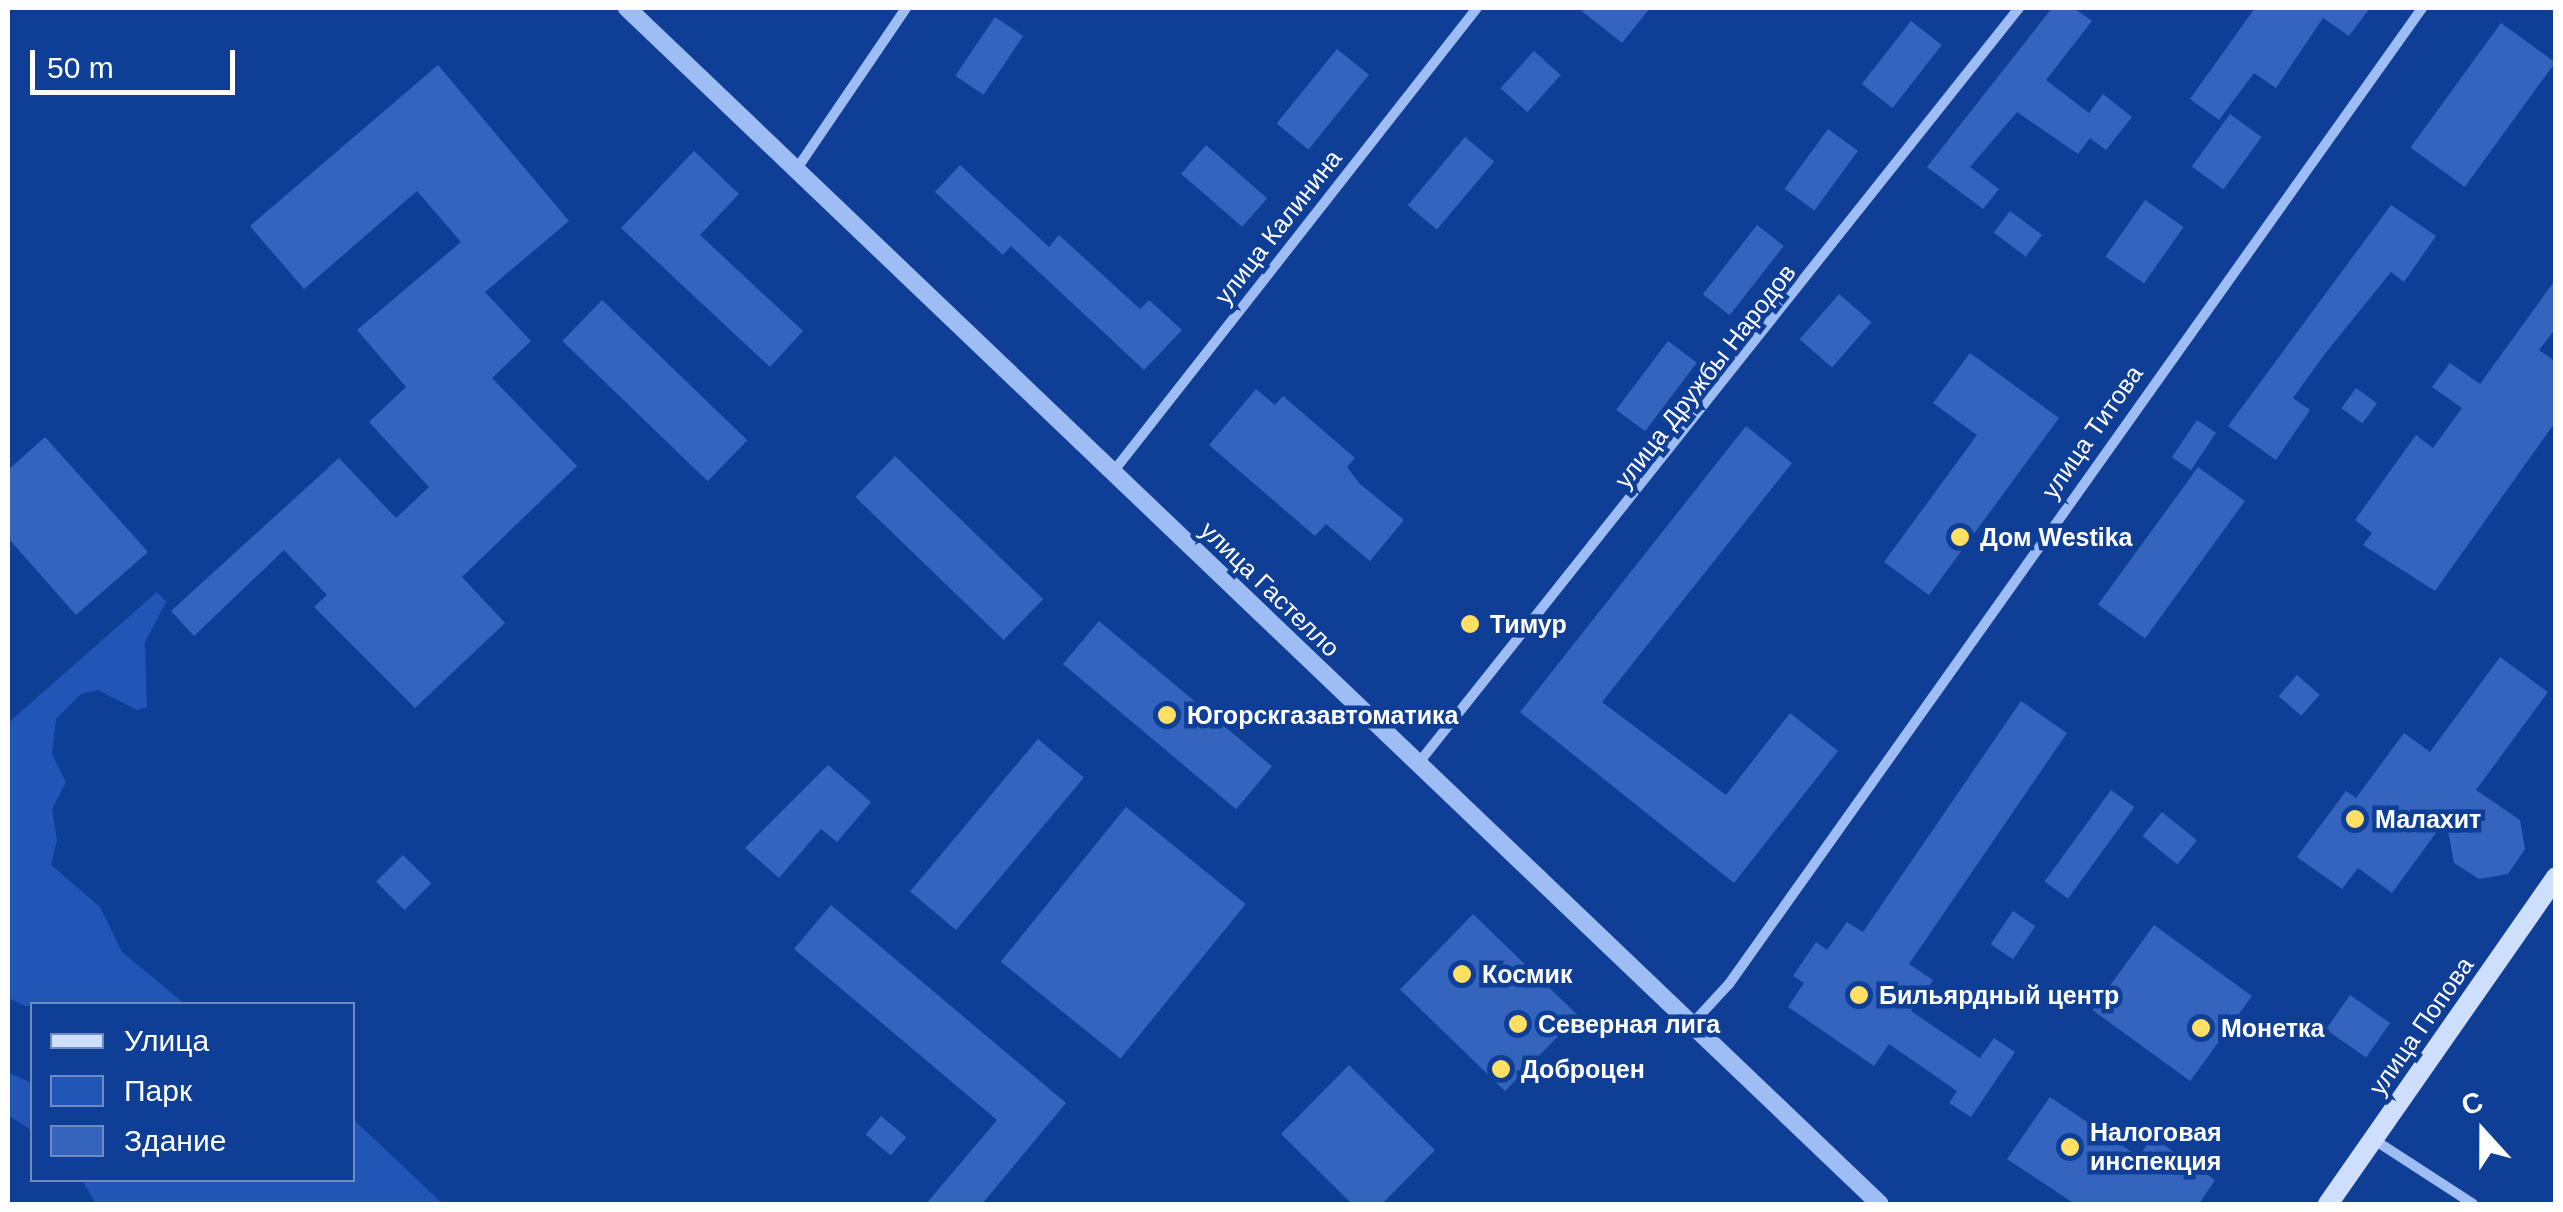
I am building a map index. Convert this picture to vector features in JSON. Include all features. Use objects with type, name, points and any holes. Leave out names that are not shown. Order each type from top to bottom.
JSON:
[{"type":"main road","name":"улица Попова","points":[[2328,1204],[2556,876]]},
{"type":"street","name":"улица Гастелло","points":[[627,8],[1880,1204]]},
{"type":"street","points":[[796,170],[906,8]]},
{"type":"street","name":"улица Калинина","points":[[1112,473],[1476,8]]},
{"type":"street","name":"улица Дружбы Народов","points":[[1418,765],[2019,8]]},
{"type":"street","name":"улица Титова","points":[[1690,1026],[1728,984],[2422,8]]},
{"type":"street","points":[[2374,1139],[2473,1204]]},
{"type":"green space","points":[[157,592],[166,602],[145,642],[147,707],[137,710],[98,690],[81,694],[56,719],[52,754],[66,782],[52,809],[57,840],[51,865],[100,907],[122,952],[183,1002],[30,1002],[30,1006],[25,1006],[8,998],[8,723]]},
{"type":"green space","points":[[9,1073],[30,1082],[30,1130],[8,1115]]},
{"type":"green space","points":[[355,1121],[443,1204],[96,1204],[83,1182],[355,1182]]},
{"type":"building","points":[[1578,8],[1650,8],[1622,43]]},
{"type":"building","points":[[2052,8],[2074,8],[2092,21],[2046,80],[2089,113],[2103,94],[2132,117],[2106,150],[2090,138],[2078,154],[2017,112],[1970,167],[1999,189],[1983,209],[1927,167]]},
{"type":"building","points":[[2255,8],[2370,8],[2349,36],[2323,18],[2276,88],[2254,73],[2219,120],[2190,99]]},
{"type":"building","points":[[995,17],[1023,36],[983,95],[955,76]]},
{"type":"building","points":[[1911,21],[1942,45],[1892,108],[1862,84]]},
{"type":"building","points":[[2501,23],[2555,62],[2465,187],[2410,148]]},
{"type":"building","points":[[1337,49],[1369,75],[1308,149],[1277,124]]},
{"type":"building","points":[[1534,51],[1561,75],[1527,112],[1501,88]]},
{"type":"building","points":[[438,65],[569,221],[485,292],[531,341],[492,378],[577,466],[462,577],[505,623],[415,708],[314,607],[327,595],[284,550],[194,636],[171,611],[339,458],[396,518],[429,487],[369,422],[406,387],[357,330],[461,242],[417,191],[304,289],[250,226]]},
{"type":"building","points":[[2230,114],[2262,137],[2223,190],[2192,167]]},
{"type":"building","points":[[1828,129],[1858,151],[1814,211],[1785,189]]},
{"type":"building","points":[[1465,137],[1494,161],[1437,230],[1408,205]]},
{"type":"building","points":[[1206,145],[1267,198],[1242,227],[1181,174]]},
{"type":"building","points":[[694,151],[739,194],[700,235],[803,331],[770,367],[621,228]]},
{"type":"building","points":[[960,165],[1049,247],[1059,235],[1140,309],[1149,300],[1182,330],[1144,370],[1011,246],[1003,255],[935,192]]},
{"type":"building","points":[[2145,200],[2184,227],[2144,283],[2105,257]]},
{"type":"building","points":[[2391,205],[2436,236],[2404,282],[2391,272],[2293,398],[2310,410],[2276,460],[2228,426]]},
{"type":"building","points":[[2010,211],[2042,235],[2026,257],[1994,233]]},
{"type":"building","points":[[1757,225],[1784,246],[1730,315],[1703,294]]},
{"type":"building","points":[[2556,279],[2556,328],[2539,350],[2556,362],[2556,421],[2435,591],[2363,545],[2372,533],[2355,520],[2416,435],[2433,448],[2462,408],[2432,387],[2450,363],[2480,384]]},
{"type":"building","points":[[1839,294],[1871,322],[1832,367],[1800,339]]},
{"type":"building","points":[[602,300],[747,440],[708,481],[562,341]]},
{"type":"building","points":[[1668,341],[1697,363],[1645,431],[1616,410]]},
{"type":"building","points":[[1970,353],[2059,418],[1929,595],[1884,562],[1977,435],[1933,403]]},
{"type":"building","points":[[2356,388],[2377,403],[2362,424],[2341,408]]},
{"type":"building","points":[[1256,389],[1275,405],[1283,396],[1355,458],[1347,467],[1360,484],[1404,520],[1370,561],[1326,524],[1315,536],[1209,445]]},
{"type":"building","points":[[2197,420],[2216,433],[2191,470],[2172,457]]},
{"type":"building","points":[[1746,426],[1792,463],[1602,702],[1726,795],[1790,713],[1838,751],[1734,883],[1520,712]]},
{"type":"building","points":[[45,437],[148,552],[76,615],[8,538],[8,470]]},
{"type":"building","points":[[895,456],[1043,599],[1004,640],[855,497]]},
{"type":"building","points":[[2198,467],[2245,501],[2145,639],[2098,605]]},
{"type":"building","name":"Югорскгазавтоматика","points":[[1099,621],[1272,766],[1236,809],[1063,664]]},
{"type":"building","points":[[2500,657],[2548,692],[2476,790],[2520,820],[2525,849],[2508,874],[2479,879],[2454,863],[2446,819],[2392,893],[2358,868],[2342,889],[2297,857],[2346,791],[2356,798],[2404,733],[2430,752]]},
{"type":"building","points":[[2297,675],[2320,695],[2301,716],[2279,696]]},
{"type":"building","points":[[2021,701],[2067,733],[1909,964],[1933,980],[1911,1011],[1980,1058],[1994,1038],[2015,1052],[1971,1117],[1949,1103],[1957,1091],[1889,1044],[1874,1066],[1788,1007],[1804,983],[1793,976],[1816,942],[1827,950],[1847,922],[1863,932]]},
{"type":"building","points":[[1038,739],[1084,778],[956,930],[910,891]]},
{"type":"building","points":[[828,765],[871,802],[837,842],[821,829],[779,878],[745,848]]},
{"type":"building","points":[[2111,790],[2134,807],[2068,898],[2045,881]]},
{"type":"building","points":[[1126,807],[1246,904],[1120,1059],[1001,962]]},
{"type":"building","points":[[2162,812],[2197,840],[2177,864],[2142,836]]},
{"type":"building","points":[[403,855],[431,883],[404,910],[376,882]]},
{"type":"building","points":[[831,905],[1066,1103],[982,1204],[926,1204],[997,1120],[794,949]]},
{"type":"building","points":[[2013,911],[2035,926],[2013,959],[1991,944]]},
{"type":"building","points":[[1473,914],[1578,1015],[1505,1091],[1400,990]]},
{"type":"building","points":[[2154,925],[2252,996],[2190,1081],[2092,1010]]},
{"type":"building","points":[[2350,995],[2390,1023],[2366,1058],[2326,1029]]},
{"type":"building","points":[[1349,1065],[1435,1150],[1382,1204],[1352,1204],[1281,1134]]},
{"type":"building","name":"Налоговая инспекция","points":[[2050,1097],[2139,1157],[2152,1137],[2215,1180],[2199,1204],[2075,1204],[2007,1159]]},
{"type":"building","points":[[881,1116],[906,1137],[891,1156],[866,1134]]},
{"type":"place","name":"Дом Westika","points":[[1960,537]]},
{"type":"place","name":"Тимур","points":[[1470,624]]},
{"type":"place","name":"Югорскгазавтоматика","points":[[1167,715]]},
{"type":"place","name":"Малахит","points":[[2355,819]]},
{"type":"place","name":"Космик","points":[[1462,974]]},
{"type":"place","name":"Бильярдный центр","points":[[1859,995]]},
{"type":"place","name":"Северная лига","points":[[1518,1024]]},
{"type":"place","name":"Монетка","points":[[2201,1028]]},
{"type":"place","name":"Доброцен","points":[[1501,1069]]},
{"type":"place","name":"Налоговая инспекция","points":[[2070,1147]]}]
